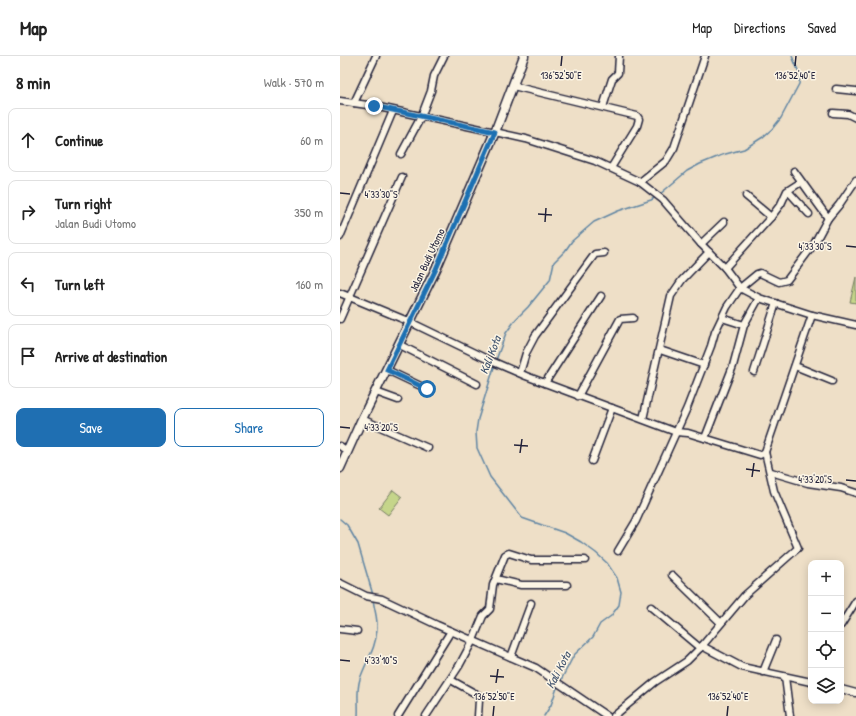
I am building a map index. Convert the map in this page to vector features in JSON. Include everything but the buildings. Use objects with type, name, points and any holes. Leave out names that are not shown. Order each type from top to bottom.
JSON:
[{"type":"street","points":[[354,103],[376,56]]},
{"type":"street","points":[[401,154],[421,117],[431,91],[434,76],[444,56]]},
{"type":"street","name":"Jalan Budi Utomo","points":[[340,468],[344,449],[376,392],[436,269],[495,132],[524,56]]},
{"type":"street","points":[[603,107],[612,79],[618,73],[619,56]]},
{"type":"street","points":[[640,182],[666,161],[674,148],[705,56]]},
{"type":"street","points":[[513,86],[637,116],[639,119],[637,126],[611,168]]},
{"type":"street","points":[[836,89],[856,91]]},
{"type":"street","points":[[340,101],[495,132],[573,153],[611,168],[640,182],[663,200],[725,268],[740,288],[759,298],[812,315],[856,325]]},
{"type":"street","points":[[340,237],[393,111]]},
{"type":"street","points":[[833,113],[848,114],[856,118]]},
{"type":"street","points":[[794,171],[828,218]]},
{"type":"street","points":[[340,319],[402,177]]},
{"type":"street","points":[[618,551],[636,521],[676,432],[696,386],[715,332],[727,307],[740,288],[757,274],[760,273],[780,282],[787,280],[814,244],[828,218],[839,206],[856,180]]},
{"type":"street","points":[[725,268],[743,250],[771,217],[781,204],[788,191],[801,182]]},
{"type":"street","points":[[788,191],[809,214]]},
{"type":"street","points":[[746,196],[771,217]]},
{"type":"street","points":[[702,244],[724,222]]},
{"type":"street","points":[[643,419],[660,350],[671,296],[682,280],[709,252]]},
{"type":"street","points":[[520,373],[526,353],[535,336],[571,288],[590,258],[595,254],[604,253]]},
{"type":"street","points":[[340,293],[410,322],[488,360],[578,396],[676,432],[688,433],[758,455],[762,455],[765,452]]},
{"type":"street","points":[[545,383],[601,296]]},
{"type":"street","points":[[705,438],[733,366],[744,325],[759,298]]},
{"type":"street","points":[[754,372],[776,303]]},
{"type":"street","points":[[614,716],[655,682],[687,661],[701,647],[745,595],[798,548],[774,491],[765,452],[812,315]]},
{"type":"street","points":[[578,396],[620,319],[633,318]]},
{"type":"street","points":[[722,318],[744,325]]},
{"type":"street","points":[[400,345],[477,384]]},
{"type":"street","points":[[660,350],[704,364]]},
{"type":"street","points":[[795,366],[832,381]]},
{"type":"street","points":[[387,370],[427,389]]},
{"type":"street","points":[[376,392],[398,400]]},
{"type":"street","points":[[592,461],[612,408]]},
{"type":"street","points":[[362,419],[428,448]]},
{"type":"street","points":[[770,472],[808,483],[841,488],[856,493]]},
{"type":"street","points":[[426,716],[451,680],[473,640],[483,616],[490,608],[492,592],[505,555],[509,553],[531,560],[585,560]]},
{"type":"street","points":[[672,576],[721,623]]},
{"type":"street","points":[[496,579],[511,584],[521,585],[567,585]]},
{"type":"street","points":[[340,583],[368,596],[378,598],[536,668],[607,716]]},
{"type":"street","points":[[844,620],[856,600]]},
{"type":"street","points":[[511,657],[532,603]]},
{"type":"street","points":[[651,607],[701,647],[742,666],[762,672],[808,681]]},
{"type":"street","points":[[340,629],[357,631]]},
{"type":"street","points":[[398,716],[451,631]]},
{"type":"street","points":[[762,672],[776,640]]},
{"type":"street","points":[[785,677],[790,716]]},
{"type":"street","points":[[451,680],[478,695],[478,716]]},
{"type":"street","points":[[844,690],[856,693]]},
{"type":"green space","points":[[856,277],[856,303],[850,302]]},
{"type":"green space","points":[[393,490],[402,497],[388,515],[379,508]]},
{"type":"waterway","name":"Kali Kota","points":[[659,195],[687,171],[722,155],[744,149],[763,137],[772,129],[781,118],[799,84],[800,75],[792,56]]},
{"type":"waterway","name":"Kali Kota","points":[[496,360],[506,333],[516,319],[550,280],[554,262],[572,241],[594,222],[618,211],[656,197]]},
{"type":"waterway","name":"Kali Kota","points":[[495,364],[478,419],[476,432],[477,448],[490,477],[522,518],[565,533],[596,553],[607,563],[617,578],[621,592],[619,605],[611,616],[600,624],[593,637],[574,655],[560,682]]},
{"type":"waterway","name":"Kali Kota","points":[[340,519],[347,525],[358,544],[373,595]]},
{"type":"waterway","name":"Kali Kota","points":[[358,716],[359,684],[362,673],[375,643],[377,629],[373,599]]},
{"type":"waterway","name":"Kali Kota","points":[[544,716],[551,705],[558,685]]},
{"type":"route","points":[[374,106],[495,132],[436,269],[387,370],[427,389]]}]
